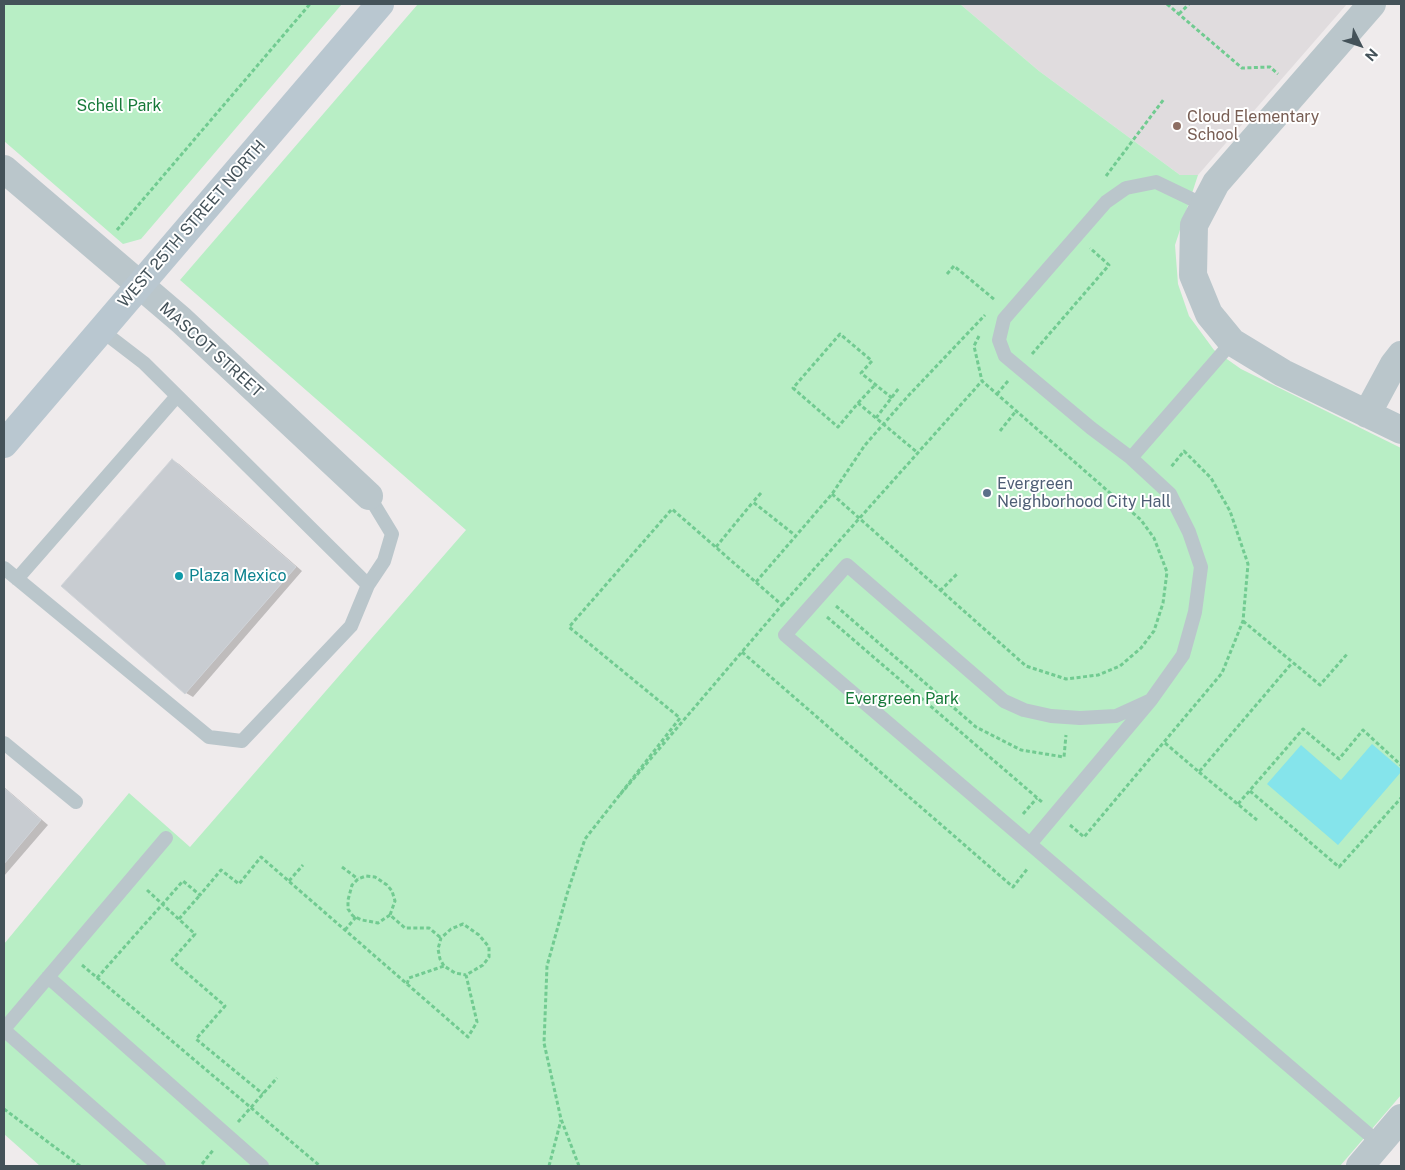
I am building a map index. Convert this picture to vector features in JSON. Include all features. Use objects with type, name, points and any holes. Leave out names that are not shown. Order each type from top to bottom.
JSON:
[{"type":"main road","name":"WEST 25TH STREET NORTH","points":[[4,444],[380,4]]},
{"type":"street","points":[[1372,4],[1216,183],[1194,225],[1193,275],[1209,314],[1232,342],[1283,373],[1401,430]]},
{"type":"street","name":"MASCOT STREET","points":[[4,169],[181,320],[369,496]]},
{"type":"street","points":[[1367,414],[1394,364],[1401,355]]},
{"type":"street","points":[[1360,1166],[1401,1118]]},
{"type":"lane","points":[[1030,844],[1151,700],[1183,655],[1195,612],[1201,567],[1189,532],[1170,494],[1131,458],[1091,428],[1004,356],[999,340],[1004,319],[1106,202],[1126,188],[1156,182],[1204,205]]},
{"type":"lane","points":[[101,330],[144,363],[368,585]]},
{"type":"lane","points":[[1131,458],[1232,342]]},
{"type":"lane","points":[[18,579],[177,396]]},
{"type":"lane","points":[[4,568],[209,738],[242,740],[351,626],[368,585],[384,561],[392,534],[369,496]]},
{"type":"lane","points":[[1151,700],[1116,716],[1051,716],[1024,710],[1004,701],[848,565],[786,635],[1380,1144]]},
{"type":"lane","points":[[4,743],[76,802]]},
{"type":"lane","points":[[160,1166],[4,1029],[166,838]]},
{"type":"lane","points":[[48,977],[262,1166]]},
{"type":"path","points":[[117,230],[310,4]]},
{"type":"path","points":[[1167,4],[1242,68],[1270,67],[1283,78]]},
{"type":"path","points":[[1179,14],[1188,4]]},
{"type":"path","points":[[997,394],[1109,265],[1077,237]]},
{"type":"path","points":[[947,274],[954,266],[997,302]]},
{"type":"path","points":[[756,582],[832,494],[865,445],[883,424],[991,310],[988,319]]},
{"type":"path","points":[[832,494],[1026,666],[1066,679],[1098,675],[1120,666],[1141,648],[1154,631],[1163,603],[1167,572],[1154,538],[1141,520],[982,381],[974,346],[983,328]]},
{"type":"path","points":[[875,385],[838,427],[793,388],[840,334],[872,361],[861,373],[892,398]]},
{"type":"path","points":[[618,797],[782,605],[982,381]]},
{"type":"path","points":[[876,418],[899,388]]},
{"type":"path","points":[[858,403],[918,453]]},
{"type":"path","points":[[1000,431],[1016,411]]},
{"type":"path","points":[[827,616],[1084,838],[1222,673],[1243,621],[1248,564],[1230,510],[1211,478],[1184,451],[1171,467]]},
{"type":"path","points":[[716,547],[761,493]]},
{"type":"path","points":[[753,502],[796,536]]},
{"type":"path","points":[[579,1166],[561,1119],[544,1043],[547,966],[585,839],[680,718],[570,627],[672,509],[782,605]]},
{"type":"path","points":[[940,591],[957,574]]},
{"type":"path","points":[[835,606],[976,728],[1021,750],[1064,757],[1068,717]]},
{"type":"path","points":[[1243,621],[1320,685],[1348,653]]},
{"type":"path","points":[[742,652],[1013,887],[1028,868]]},
{"type":"path","points":[[1199,772],[1292,663]]},
{"type":"path","points":[[1238,804],[1303,729],[1339,759],[1363,730],[1401,764]]},
{"type":"path","points":[[1164,743],[1257,820]]},
{"type":"path","points":[[1250,791],[1339,867],[1401,798]]},
{"type":"path","points":[[1022,815],[1037,798]]},
{"type":"path","points":[[179,919],[221,870],[239,884],[261,857],[468,1037],[477,1022],[466,975]]},
{"type":"path","points":[[289,881],[303,865]]},
{"type":"path","points":[[342,867],[358,879]]},
{"type":"path","points":[[366,876],[375,877],[387,885],[392,891],[395,902],[390,915],[378,923],[356,917],[348,909],[352,885],[358,879],[366,876]]},
{"type":"path","points":[[97,978],[183,882],[200,895]]},
{"type":"path","points":[[144,888],[195,934],[172,960],[226,1006],[196,1039],[263,1094]]},
{"type":"path","points":[[390,915],[405,928],[429,928],[441,938]]},
{"type":"path","points":[[345,930],[356,917]]},
{"type":"path","points":[[463,924],[479,935],[489,947],[489,957],[483,965],[466,975],[455,974],[444,966],[440,959],[438,949],[441,938],[451,929],[463,924]]},
{"type":"path","points":[[68,954],[320,1166]]},
{"type":"path","points":[[408,984],[409,978],[444,966]]},
{"type":"path","points":[[4,1109],[80,1166]]},
{"type":"path","points":[[550,1166],[561,1119]]},
{"type":"shaded area","name":"Cloud Elementary School","points":[[960,4],[1347,4],[1198,175],[1180,175],[1039,71]]},
{"type":"green space","name":"Schell Park","points":[[4,4],[342,4],[141,239],[123,244],[4,141]]},
{"type":"green space","name":"Evergreen Park","points":[[418,4],[960,4],[1039,71],[1180,175],[1198,175],[1175,245],[1178,284],[1189,316],[1214,350],[1241,369],[1401,448],[1401,1095],[1340,1166],[40,1166],[4,1134],[4,944],[129,793],[190,847],[466,530],[180,280]]},
{"type":"water","points":[[1372,744],[1401,769],[1401,772],[1338,845],[1267,784],[1301,745],[1341,780]]},
{"type":"building","name":"Plaza Mexico","points":[[172,459],[296,567],[185,694],[61,586]]},
{"type":"building","points":[[4,788],[41,820],[4,864]]},
{"type":"place","name":"Cloud Elementary School","points":[[1177,126]]},
{"type":"place","name":"Evergreen Neighborhood City Hall","points":[[987,493]]},
{"type":"place","name":"Plaza Mexico","points":[[179,576]]}]
